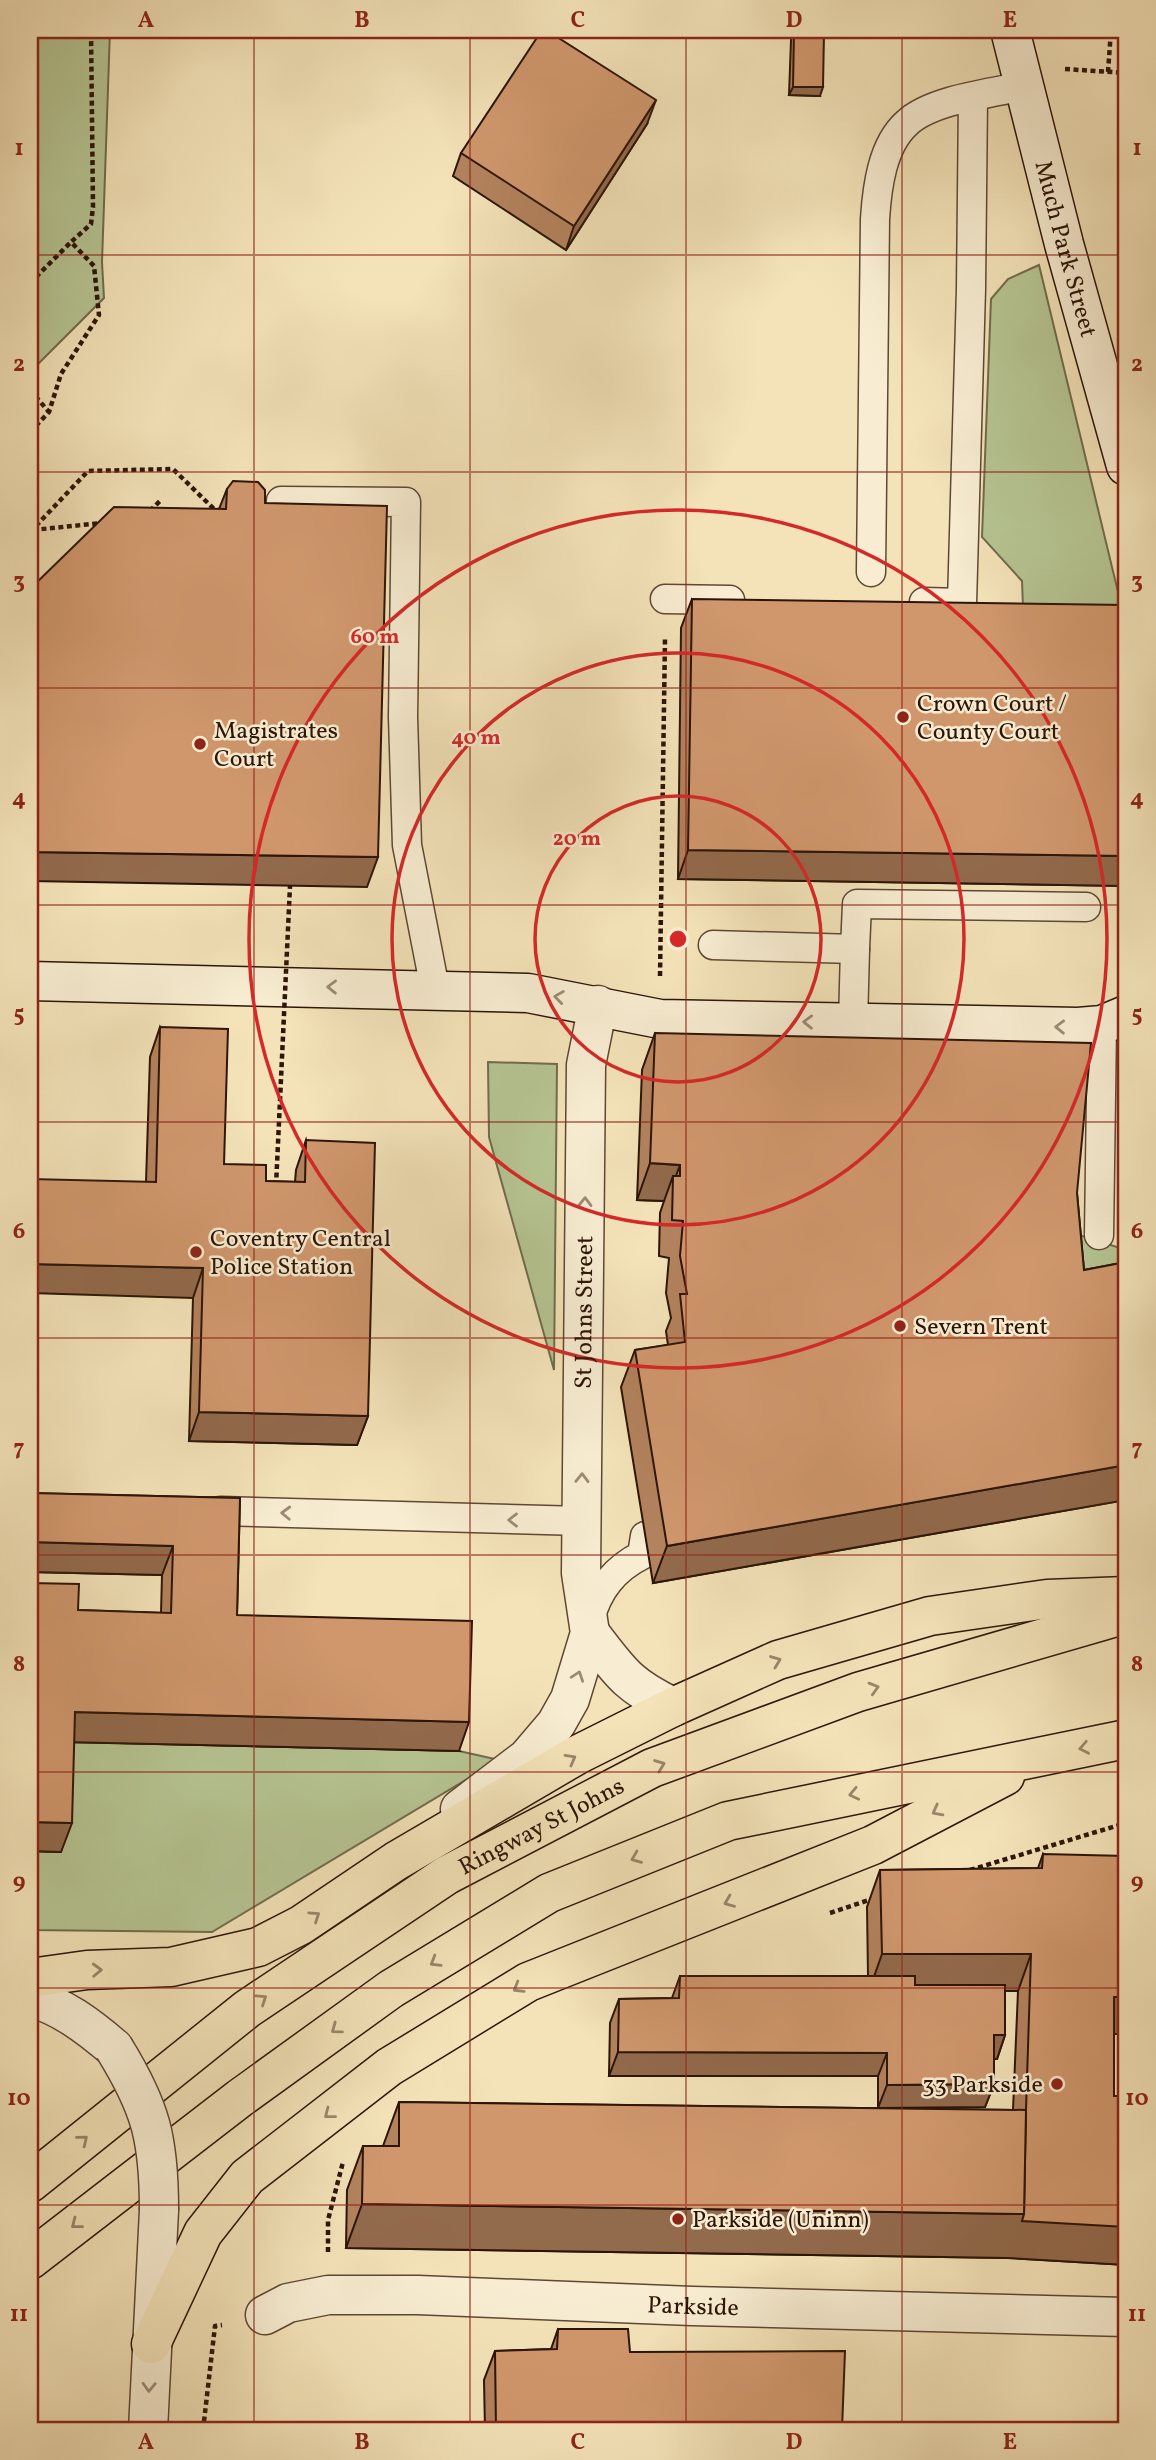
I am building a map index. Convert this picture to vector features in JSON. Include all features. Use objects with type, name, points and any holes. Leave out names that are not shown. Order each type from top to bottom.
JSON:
[{"type":"highway","points":[[30,1978],[86,1970],[171,1967],[258,1947],[301,1925],[396,1861],[577,1755],[673,1707],[778,1660],[930,1616],[1047,1599],[1126,1596]]},
{"type":"highway","name":"Ringway St Johns","points":[[30,2183],[247,2009],[425,1890],[652,1768],[858,1692],[1126,1614]]},
{"type":"highway","points":[[30,2260],[240,2098],[391,1989],[549,1893],[728,1821],[1126,1739]]},
{"type":"highway","points":[[151,2344],[203,2233],[247,2178],[389,2067],[528,1982],[873,1845],[1041,1757]]},
{"type":"street","name":"Much Park Street","points":[[1018,61],[1126,466]]},
{"type":"street","points":[[30,981],[528,993],[660,1019],[1078,1027],[1114,1020]]},
{"type":"street","name":"St Johns Street","points":[[396,1861],[527,1758],[556,1724],[581,1671],[590,1626],[581,1573],[586,1065],[598,1005]]},
{"type":"street","name":"St Johns Street","points":[[590,1626],[624,1678],[646,1694],[673,1707]]},
{"type":"street","points":[[30,1997],[53,2004],[84,2022],[114,2048],[136,2084],[153,2126],[159,2165],[159,2210],[148,2430]]},
{"type":"street","name":"Parkside","points":[[265,2315],[288,2303],[328,2295],[418,2295],[692,2306],[1126,2317]]},
{"type":"lane","points":[[871,572],[877,187],[887,156],[907,123],[927,111],[973,97],[1018,61]]},
{"type":"lane","points":[[894,602],[962,603],[971,289],[973,97]]},
{"type":"lane","points":[[281,501],[406,502],[403,717],[407,845],[435,989]]},
{"type":"lane","points":[[665,599],[760,600]]},
{"type":"lane","points":[[853,1023],[857,904],[1086,907]]},
{"type":"lane","points":[[713,945],[855,949]]},
{"type":"lane","points":[[1099,1235],[1114,1020]]},
{"type":"lane","points":[[171,1517],[222,1511],[582,1521]]},
{"type":"lane","points":[[590,1626],[596,1599],[615,1573],[642,1556],[645,1536]]},
{"type":"path","points":[[30,283],[91,224],[90,30]]},
{"type":"path","points":[[1108,72],[1111,30]]},
{"type":"path","points":[[1018,61],[1126,73]]},
{"type":"path","points":[[30,432],[49,412],[61,374],[99,315],[94,266],[71,242]]},
{"type":"path","points":[[30,390],[49,412]]},
{"type":"path","points":[[31,529],[88,471],[173,469],[219,514]]},
{"type":"path","points":[[145,516],[161,500]]},
{"type":"path","points":[[31,529],[110,523]]},
{"type":"path","points":[[660,1019],[665,599]]},
{"type":"path","points":[[275,1197],[290,886]]},
{"type":"path","points":[[964,1872],[1126,1823]]},
{"type":"path","points":[[825,1915],[876,1898]]},
{"type":"path","points":[[328,2295],[328,2220],[340,2165],[348,2155]]},
{"type":"path","points":[[203,2430],[215,2326],[265,2315]]},
{"type":"green space","points":[[30,30],[110,30],[102,262],[104,298],[30,372]]},
{"type":"green space","points":[[1039,265],[1126,625],[1024,633],[1022,581],[982,537],[991,299],[1008,279]]},
{"type":"green space","points":[[488,1062],[557,1064],[554,1370],[489,1137]]},
{"type":"green space","points":[[1063,1230],[1120,1248],[1126,1247],[1126,1322],[1071,1307]]},
{"type":"green space","points":[[64,1742],[459,1751],[499,1760],[212,1932],[30,1930],[30,1851],[61,1852]]},
{"type":"building","points":[[542,30],[656,100],[574,226],[461,153]]},
{"type":"building","points":[[794,32],[824,32],[823,87],[793,87]]},
{"type":"building","name":"Magistrates Court","points":[[233,481],[258,482],[265,490],[265,503],[387,506],[378,857],[30,852],[30,589],[114,507],[226,509],[227,489]]},
{"type":"building","name":"Crown Court / County Court","points":[[692,599],[1126,605],[1126,856],[688,850]]},
{"type":"building","name":"Coventry Central Police Station","points":[[160,1027],[228,1029],[224,1164],[266,1165],[266,1181],[305,1182],[306,1140],[375,1143],[368,1416],[199,1412],[203,1268],[30,1264],[30,1179],[156,1182]]},
{"type":"building","name":"Severn Trent","points":[[655,1033],[1091,1043],[1077,1193],[1084,1270],[1126,1262],[1126,1465],[667,1546],[635,1350],[685,1342],[680,1294],[687,1294],[680,1256],[683,1221],[672,1220],[673,1176],[680,1176],[680,1165],[650,1163]]},
{"type":"building","points":[[30,1493],[240,1498],[237,1615],[472,1621],[469,1722],[75,1712],[72,1823],[30,1822],[31,1583],[79,1584],[78,1610],[171,1613],[173,1546],[30,1542]]},
{"type":"building","name":"33 Parkside","points":[[1043,1854],[1126,1856],[1126,1997],[1114,1997],[1114,2096],[1126,2096],[1126,2227],[1022,2221],[1031,1954],[882,1954],[880,1870],[1042,1868]]},
{"type":"building","points":[[680,1976],[915,1976],[915,1985],[1005,1985],[1005,2035],[994,2035],[994,2084],[887,2085],[887,2053],[618,2052],[619,1999],[679,1998]]},
{"type":"building","points":[[399,2102],[1026,2110],[1024,2214],[362,2204],[363,2146],[399,2146]]},
{"type":"building","points":[[558,2329],[628,2329],[630,2352],[845,2351],[842,2430],[496,2430],[495,2351],[557,2349]]},
{"type":"place","name":"Crown Court / County Court","points":[[903,717]]},
{"type":"place","name":"Magistrates Court","points":[[200,744]]},
{"type":"place","name":"Coventry Central Police Station","points":[[196,1252]]},
{"type":"place","name":"Severn Trent","points":[[900,1326]]},
{"type":"place","name":"33 Parkside","points":[[1057,2084]]},
{"type":"place","name":"Parkside (Uninn)","points":[[678,2219]]}]
